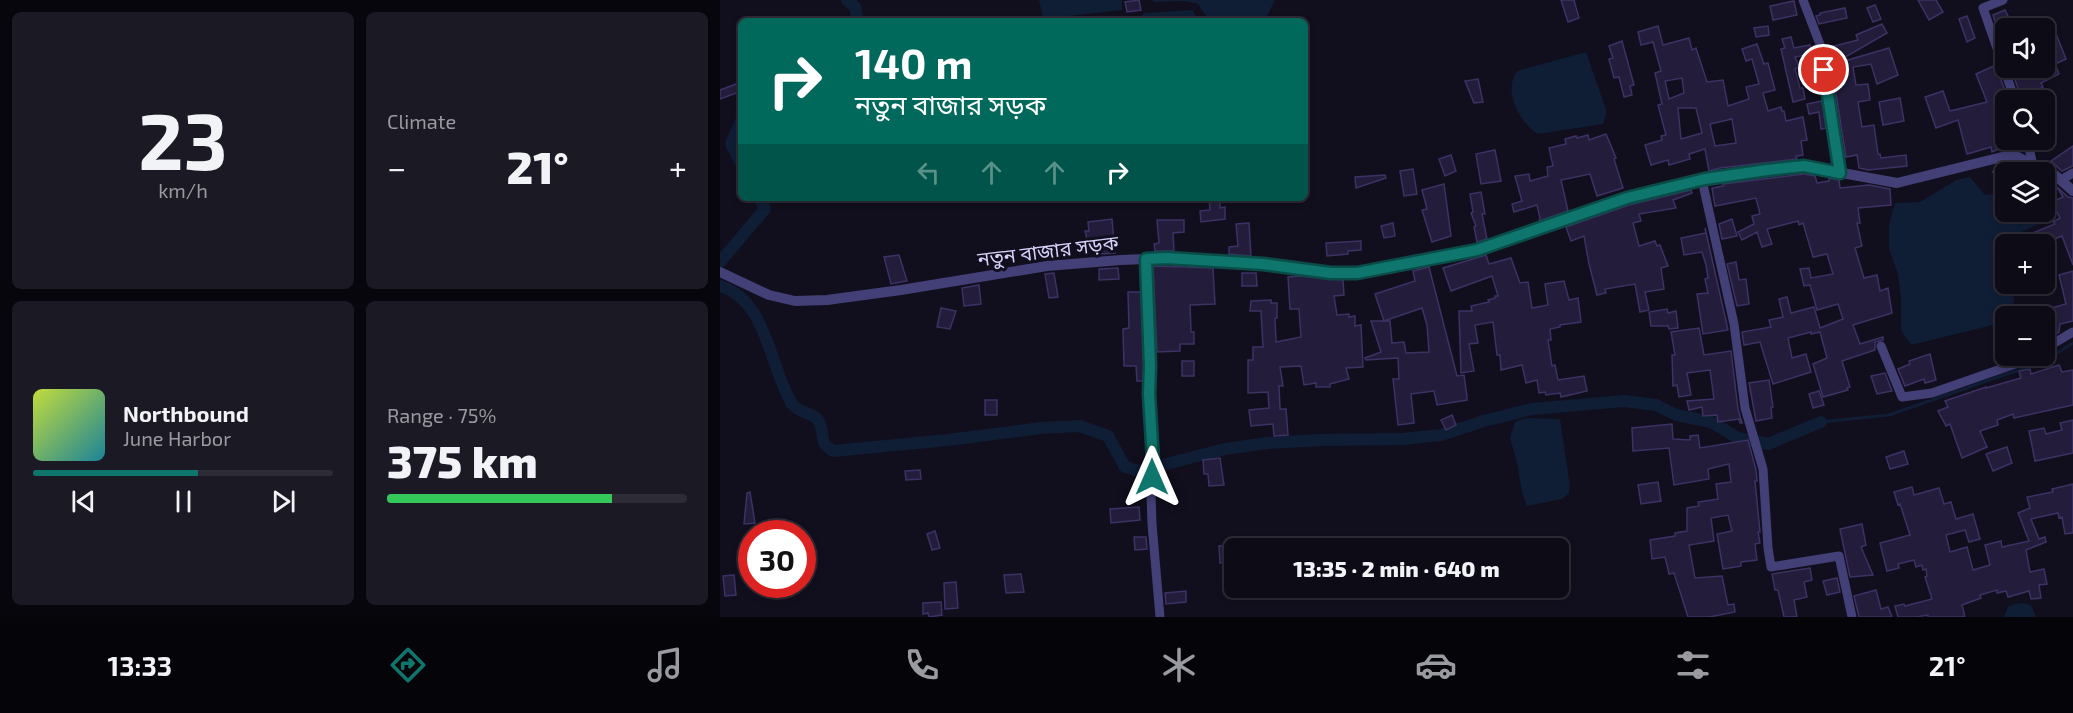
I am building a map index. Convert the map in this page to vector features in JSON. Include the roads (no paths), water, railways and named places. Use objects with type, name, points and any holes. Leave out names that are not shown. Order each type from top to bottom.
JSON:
[{"type":"street","points":[[1803,0],[1821,47],[1840,173]]},
{"type":"street","points":[[2003,0],[1983,8],[2012,90]]},
{"type":"street","name":"নতুন বাজার সড়ক","points":[[722,272],[769,295],[795,301],[827,300],[901,290],[1047,266],[1146,259],[1167,258],[1263,264],[1331,273],[1357,273],[1477,250],[1627,198],[1702,180],[1804,166],[1897,183],[2002,157],[2018,157],[2027,162]]},
{"type":"street","points":[[2061,180],[2073,173]]},
{"type":"street","name":"নতুন বাজার সড়ক","points":[[2055,175],[2073,191]]},
{"type":"street","points":[[1702,180],[1734,324],[1745,408],[1763,469],[1771,567],[1839,556],[1852,617]]},
{"type":"street","points":[[1146,259],[1153,460],[1151,514],[1160,617]]},
{"type":"street","points":[[2055,343],[2073,332]]},
{"type":"street","points":[[1881,346],[1902,397],[1932,393],[2010,366]]},
{"type":"water","points":[[1039,0],[1122,0],[1122,10],[1043,18]]},
{"type":"water","points":[[1152,0],[1275,0],[1267,16],[1257,18],[1209,18],[1198,4],[1184,1],[1154,2]]},
{"type":"water","points":[[1192,10],[1198,18],[1139,18],[1145,13]]},
{"type":"water","points":[[1586,52],[1607,112],[1603,124],[1538,134],[1522,119],[1515,105],[1512,84],[1517,71]]},
{"type":"water","points":[[1970,177],[1985,195],[1993,194],[1995,222],[2042,222],[2018,234],[1995,234],[1995,294],[2014,294],[2013,306],[1995,306],[1995,324],[1911,345],[1901,330],[1901,299],[1898,274],[1889,249],[1889,224],[1895,203],[1920,202],[1956,180]]},
{"type":"water","points":[[1525,418],[1560,419],[1570,486],[1569,493],[1562,499],[1527,506],[1510,438],[1515,422]]},
{"type":"water","points":[[2023,603],[2031,605],[2036,617],[2004,617],[2008,607]]},
{"type":"waterway","points":[[847,0],[855,7],[857,18]]},
{"type":"waterway","points":[[738,128],[731,144],[738,157]]},
{"type":"waterway","points":[[720,262],[765,209],[761,201]]},
{"type":"waterway","points":[[720,286],[735,293],[757,318],[791,402],[797,409],[818,420],[822,428],[823,441],[833,451],[1041,428],[1080,426],[1108,436],[1125,467],[1139,471],[1225,449],[1268,443],[1403,439],[1441,435],[1532,409],[1624,401],[1656,405],[1676,415],[1711,422],[1738,438],[1768,444],[1821,422]]},
{"type":"waterway","points":[[1821,422],[1889,415],[2040,364],[2073,343]]}]
